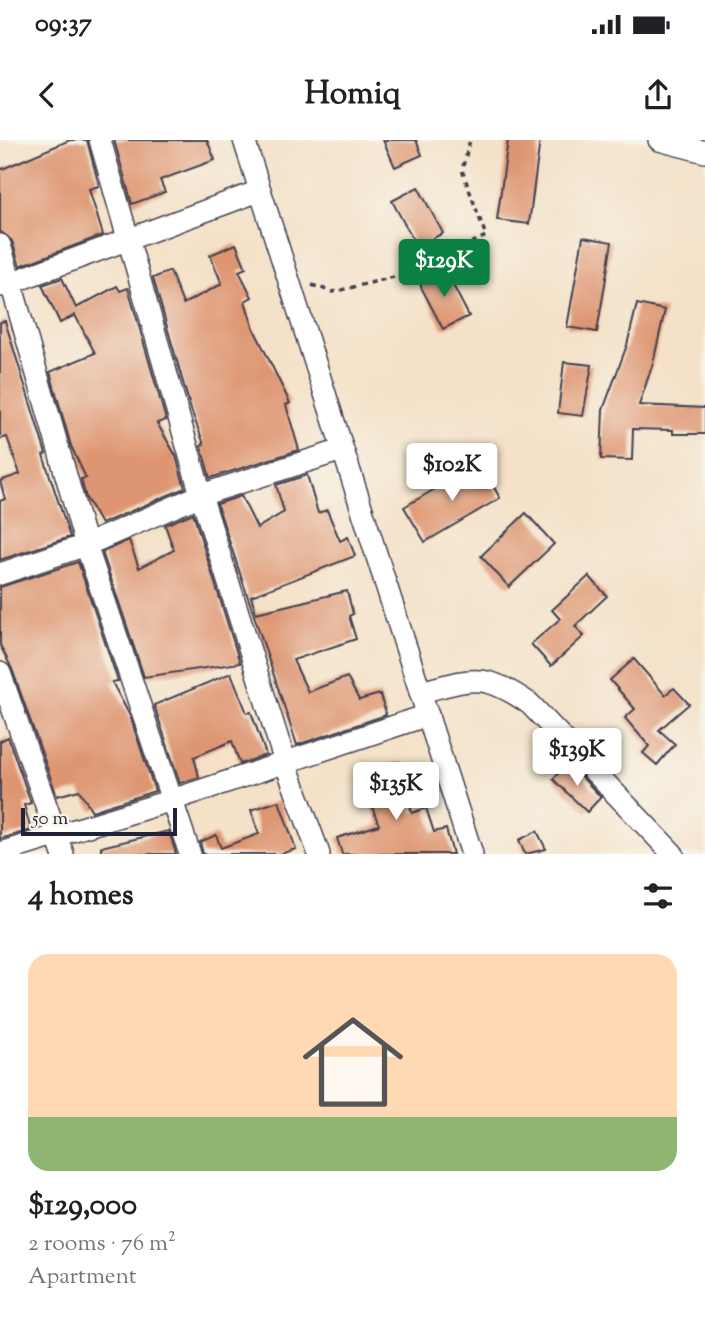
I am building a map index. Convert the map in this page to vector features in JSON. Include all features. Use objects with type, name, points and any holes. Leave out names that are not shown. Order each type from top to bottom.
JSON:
[{"type":"street","points":[[100,140],[127,243],[201,495],[285,762],[319,854]]},
{"type":"street","points":[[243,140],[289,277],[471,854]]},
{"type":"street","points":[[659,140],[705,152]]},
{"type":"street","points":[[6,285],[127,243],[259,191]]},
{"type":"street","points":[[0,245],[6,285],[86,545],[190,854]]},
{"type":"street","points":[[0,573],[86,545],[201,495],[342,450]]},
{"type":"street","points":[[0,673],[60,845]]},
{"type":"street","points":[[420,692],[473,679],[494,681],[511,691],[530,704],[673,854]]},
{"type":"street","points":[[0,853],[60,845],[172,800],[428,715]]},
{"type":"path","points":[[289,277],[333,292],[402,275],[486,236],[462,170],[470,140]]},
{"type":"building","points":[[70,140],[87,140],[99,186],[89,189],[103,235],[20,266],[12,241],[0,231],[0,170]]},
{"type":"building","points":[[114,140],[207,140],[215,160],[160,180],[165,192],[132,204]]},
{"type":"building","points":[[383,140],[416,140],[422,155],[395,167]]},
{"type":"building","points":[[508,140],[540,140],[529,224],[497,220]]},
{"type":"building","points":[[418,187],[443,233],[417,247],[392,201]]},
{"type":"building","points":[[583,237],[612,242],[597,332],[567,327]]},
{"type":"building","points":[[236,244],[246,268],[239,271],[252,297],[245,301],[253,327],[290,403],[286,405],[299,450],[210,478],[201,446],[204,444],[191,410],[153,278],[170,271],[183,304],[222,284],[210,255]]},
{"type":"building","points":[[444,268],[469,316],[443,329],[421,287],[421,280]]},
{"type":"building","points":[[62,278],[76,308],[117,286],[120,291],[128,288],[166,420],[157,423],[176,456],[185,488],[101,524],[86,498],[81,479],[86,478],[71,446],[50,372],[95,353],[75,315],[60,323],[42,285]]},
{"type":"building","points":[[637,304],[665,310],[653,363],[639,405],[705,408],[705,434],[673,434],[673,430],[633,429],[632,460],[601,459],[603,410],[627,345]]},
{"type":"building","points":[[5,321],[46,454],[43,455],[70,537],[0,560],[0,501],[5,499],[0,481],[20,474],[7,437],[0,439],[0,322]]},
{"type":"building","points":[[564,362],[592,365],[583,416],[558,413]]},
{"type":"building","points":[[480,463],[500,498],[425,542],[404,507]]},
{"type":"building","points":[[307,475],[318,513],[327,510],[340,541],[348,537],[355,556],[251,596],[256,613],[347,591],[353,614],[349,616],[356,639],[293,660],[308,692],[347,677],[359,700],[380,694],[386,715],[297,745],[217,504],[241,496],[257,528],[284,512],[276,485]]},
{"type":"building","points":[[193,513],[240,663],[144,677],[102,552],[129,540],[139,568],[174,550],[165,525]]},
{"type":"building","points":[[526,513],[554,544],[509,587],[481,556]]},
{"type":"building","points":[[78,562],[118,681],[112,682],[130,716],[155,791],[92,811],[79,790],[57,796],[12,669],[0,645],[0,587]]},
{"type":"building","points":[[589,576],[607,596],[575,626],[584,636],[551,666],[531,644],[560,619],[552,610]]},
{"type":"building","points":[[634,659],[665,695],[674,688],[689,704],[659,730],[675,744],[657,765],[643,753],[649,746],[625,718],[635,709],[610,680]]},
{"type":"building","points":[[231,673],[247,713],[251,712],[266,755],[240,764],[232,741],[194,757],[199,777],[180,783],[154,705]]},
{"type":"building","points":[[8,737],[31,803],[24,805],[31,830],[0,839],[0,741]]},
{"type":"building","points":[[400,762],[412,813],[426,808],[434,832],[446,829],[453,854],[342,854],[337,838],[379,825],[371,804],[378,801],[370,769]]},
{"type":"building","points":[[568,763],[601,797],[587,812],[553,779]]},
{"type":"building","points":[[279,801],[296,849],[280,854],[203,854],[200,842],[216,835],[221,848],[259,834],[251,810]]},
{"type":"building","points":[[169,831],[176,854],[101,854],[101,847]]},
{"type":"building","points":[[537,831],[546,849],[525,854],[519,840]]}]
